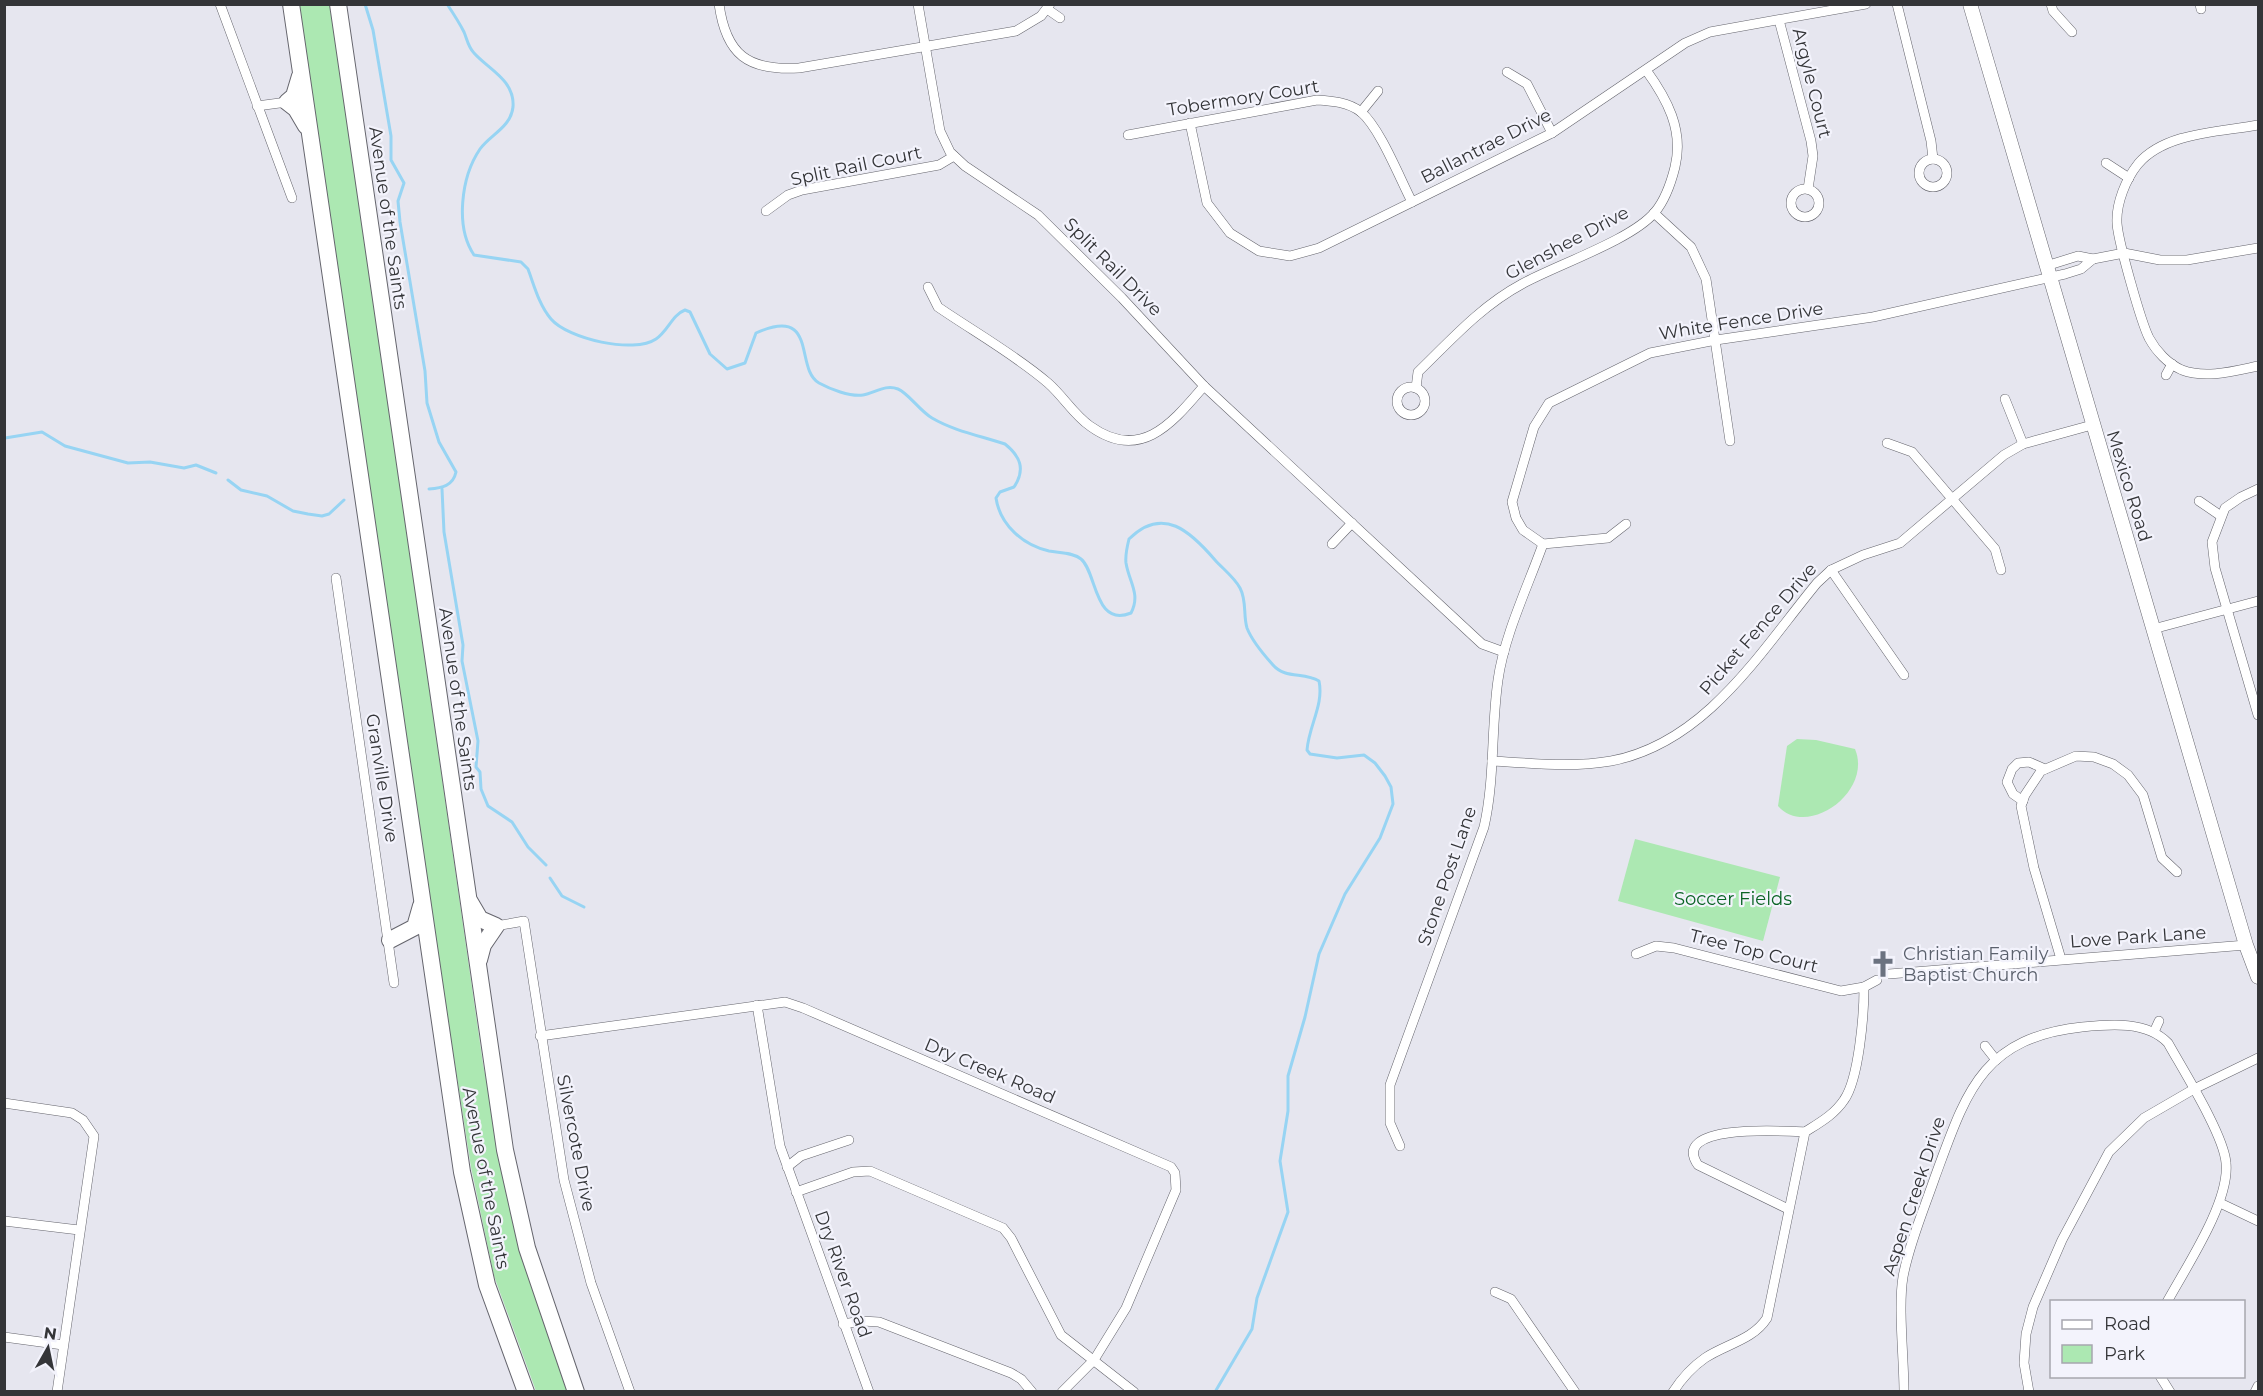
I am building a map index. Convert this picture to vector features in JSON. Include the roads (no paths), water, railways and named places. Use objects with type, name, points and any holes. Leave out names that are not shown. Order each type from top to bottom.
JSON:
[{"type":"highway","name":"Avenue of the Saints","points":[[291,4],[471,1221],[487,1285],[526,1392]]},
{"type":"highway","name":"Avenue of the Saints","points":[[338,4],[500,1118],[517,1209],[541,1296],[576,1392]]},
{"type":"highway","points":[[301,72],[294,96],[287,102],[296,109],[310,131]]},
{"type":"highway","points":[[468,897],[480,919],[496,926],[483,945],[478,967]]},
{"type":"highway","points":[[390,940],[415,927],[422,902]]},
{"type":"highway","points":[[390,940],[414,946],[432,968]]},
{"type":"street","points":[[220,4],[292,198]]},
{"type":"street","points":[[719,4],[723,30],[732,49],[751,63],[775,70],[799,68],[1016,31],[1041,16],[1049,7],[1060,18]]},
{"type":"street","name":"Split Rail Drive","points":[[918,4],[940,131],[954,156],[1038,215],[1122,298],[1204,386],[1482,644],[1504,652]]},
{"type":"street","name":"Ballantrae Drive","points":[[1190,123],[1207,203],[1230,233],[1259,251],[1290,256],[1318,248],[1552,133],[1685,43],[1710,32],[1866,4]]},
{"type":"street","points":[[1897,4],[1931,141],[1933,159]]},
{"type":"street","name":"Mexico Road","points":[[1970,4],[2246,945],[2259,977]]},
{"type":"street","points":[[2051,4],[2053,11],[2072,32]]},
{"type":"street","name":"Argyle Court","points":[[1779,20],[1811,141],[1813,156],[1808,189]]},
{"type":"street","name":"Glenshee Drive","points":[[1416,388],[1418,372],[1488,305],[1522,284],[1631,230],[1654,213],[1670,188],[1678,156],[1676,126],[1666,99],[1646,70]]},
{"type":"street","points":[[1507,72],[1527,84],[1552,133]]},
{"type":"street","points":[[1378,91],[1361,112],[1373,126],[1412,202]]},
{"type":"street","name":"Tobermory Court","points":[[1128,135],[1317,100],[1338,101],[1361,112]]},
{"type":"street","points":[[257,106],[287,102]]},
{"type":"street","points":[[2259,125],[2184,138],[2167,144],[2143,160],[2129,178],[2118,212],[2117,224],[2149,337],[2158,352],[2182,370],[2200,374],[2259,366]]},
{"type":"street","name":"Split Rail Court","points":[[766,211],[788,195],[802,190],[939,165],[954,156]]},
{"type":"street","points":[[2106,163],[2129,178]]},
{"type":"street","points":[[1654,213],[1672,227],[1695,255],[1706,279],[1730,441]]},
{"type":"street","points":[[2048,271],[2078,256],[2093,259],[2124,253],[2160,260],[2187,260],[2259,248]]},
{"type":"street","points":[[2048,271],[2081,269],[2093,259]]},
{"type":"street","name":"White Fence Drive","points":[[1543,544],[1523,530],[1516,518],[1512,502],[1534,427],[1549,404],[1650,353],[1716,340],[1873,316],[2048,271]]},
{"type":"street","points":[[928,287],[938,307],[1047,382],[1089,425],[1108,437],[1138,440],[1161,432],[1204,386]]},
{"type":"street","points":[[2166,375],[2172,364]]},
{"type":"street","points":[[2005,399],[2023,444]]},
{"type":"street","name":"Picket Fence Drive","points":[[1492,761],[1567,765],[1611,761],[1650,749],[1684,731],[1718,704],[1817,583],[1831,570],[1863,555],[1900,543],[1953,501],[2004,455],[2023,444],[2092,425]]},
{"type":"street","points":[[1887,443],[1912,452],[1995,549],[2001,570]]},
{"type":"street","points":[[2259,489],[2235,500],[2225,508],[2212,542],[2212,557],[2259,715]]},
{"type":"street","points":[[2199,501],[2221,516]]},
{"type":"street","points":[[1332,544],[1352,523]]},
{"type":"street","points":[[1543,544],[1608,538],[1626,524]]},
{"type":"street","name":"Stone Post Lane","points":[[1400,1146],[1390,1123],[1390,1085],[1484,827],[1490,804],[1498,678],[1504,652],[1543,544]]},
{"type":"street","points":[[1831,570],[1904,675]]},
{"type":"street","name":"Granville Drive","points":[[336,578],[390,940],[394,983]]},
{"type":"street","points":[[2153,629],[2259,601]]},
{"type":"street","points":[[2061,959],[2034,868],[2023,819],[2023,801],[2032,783],[2045,769],[2076,756],[2094,757],[2113,764],[2128,775],[2143,795],[2162,858],[2177,872]]},
{"type":"street","points":[[2023,801],[2013,794],[2007,782],[2012,769],[2018,763],[2029,762],[2045,769]]},
{"type":"street","name":"Silvercote Drive","points":[[496,926],[524,921],[558,1144],[578,1237],[604,1321],[630,1392]]},
{"type":"street","name":"Love Park Lane","points":[[1889,974],[2246,945]]},
{"type":"street","name":"Tree Top Court","points":[[1636,954],[1656,946],[1674,948],[1841,991],[1864,987]]},
{"type":"street","points":[[1788,1209],[1698,1165],[1693,1157],[1693,1150],[1699,1141],[1713,1136],[1767,1129],[1805,1132],[1833,1113],[1849,1092],[1864,1014],[1864,987],[1876,980]]},
{"type":"street","name":"Dry Creek Road","points":[[540,1036],[785,1002],[1171,1167],[1175,1173],[1176,1190],[1126,1308],[1101,1344],[1094,1360],[1062,1392]]},
{"type":"street","name":"Dry River Road","points":[[757,1005],[776,1128],[787,1167],[869,1392]]},
{"type":"street","points":[[2159,1021],[2154,1032],[2169,1043],[2221,1144],[2226,1163],[2225,1184],[2220,1203],[2168,1300]]},
{"type":"street","name":"Aspen Creek Drive","points":[[1904,1392],[1903,1277],[1961,1104],[1987,1067],[2008,1050],[2055,1030],[2104,1024],[2143,1028],[2154,1032]]},
{"type":"street","points":[[1985,1046],[1996,1060]]},
{"type":"street","points":[[2029,1392],[2024,1363],[2026,1334],[2032,1307],[2062,1240],[2109,1152],[2144,1118],[2194,1089],[2259,1059]]},
{"type":"street","points":[[4,1103],[72,1113],[83,1120],[94,1136],[57,1392]]},
{"type":"street","points":[[1673,1392],[1684,1375],[1706,1357],[1749,1335],[1763,1325],[1767,1318],[1805,1132]]},
{"type":"street","points":[[787,1167],[801,1156],[849,1140]]},
{"type":"street","points":[[796,1192],[853,1172],[870,1171],[1003,1228],[1011,1238],[1061,1335],[1134,1392]]},
{"type":"street","points":[[2220,1203],[2259,1221]]},
{"type":"street","points":[[4,1221],[79,1230]]},
{"type":"street","points":[[1495,1292],[1511,1299],[1575,1392]]},
{"type":"street","points":[[843,1324],[862,1321],[879,1322],[1011,1373],[1021,1379],[1032,1392]]},
{"type":"street","points":[[4,1337],[63,1344]]},
{"type":"street","points":[[2161,1378],[2170,1392]]},
{"type":"street","points":[[2255,1392],[2259,1386]]},
{"type":"waterway","points":[[365,4],[373,30],[391,136],[391,160],[404,183],[398,201],[400,222],[425,371],[427,403],[439,442],[456,472],[450,483],[429,489]]},
{"type":"waterway","points":[[447,4],[462,28],[472,51],[500,76],[510,89],[513,107],[508,120],[480,149],[468,173],[463,202],[464,231],[468,244],[474,255],[521,262],[528,269],[543,308],[559,326],[586,338],[618,345],[633,345],[656,339],[685,310],[690,312],[710,354],[727,369],[745,363],[756,333],[776,327],[789,327],[797,333],[802,342],[807,365],[812,376],[819,383],[852,395],[867,394],[884,388],[898,389],[940,423],[1005,444],[1018,458],[1020,474],[1014,487],[1000,492],[996,498],[1002,517],[1014,532],[1030,544],[1049,551],[1074,555],[1081,559],[1103,606],[1110,613],[1119,616],[1131,613],[1135,600],[1126,560],[1129,539],[1141,529],[1153,524],[1165,523],[1176,526],[1196,540],[1238,584],[1242,593],[1247,628],[1255,643],[1273,665],[1283,672],[1319,681],[1320,698],[1307,750],[1310,754],[1337,758],[1364,755],[1375,763],[1385,776],[1391,787],[1393,804],[1380,838],[1345,894],[1319,954],[1305,1017],[1288,1076],[1288,1111],[1280,1161],[1288,1212],[1257,1298],[1252,1329],[1215,1392]]},
{"type":"waterway","points":[[5,438],[42,432],[65,446],[128,463],[150,462],[184,468],[196,465],[216,473]]},
{"type":"waterway","points":[[228,480],[241,490],[267,496],[293,511],[308,514],[322,516],[329,514],[344,500]]},
{"type":"waterway","points":[[442,489],[444,532],[463,645],[462,661],[478,741],[476,767],[480,772],[481,789],[488,806],[512,822],[528,847],[546,865]]},
{"type":"waterway","points":[[550,878],[562,896],[584,907]]},
{"type":"place","name":"Christian Family Baptist Church","points":[[1883,964]]},
{"type":"park label","name":"Soccer Fields","points":[[1733,899]]}]
